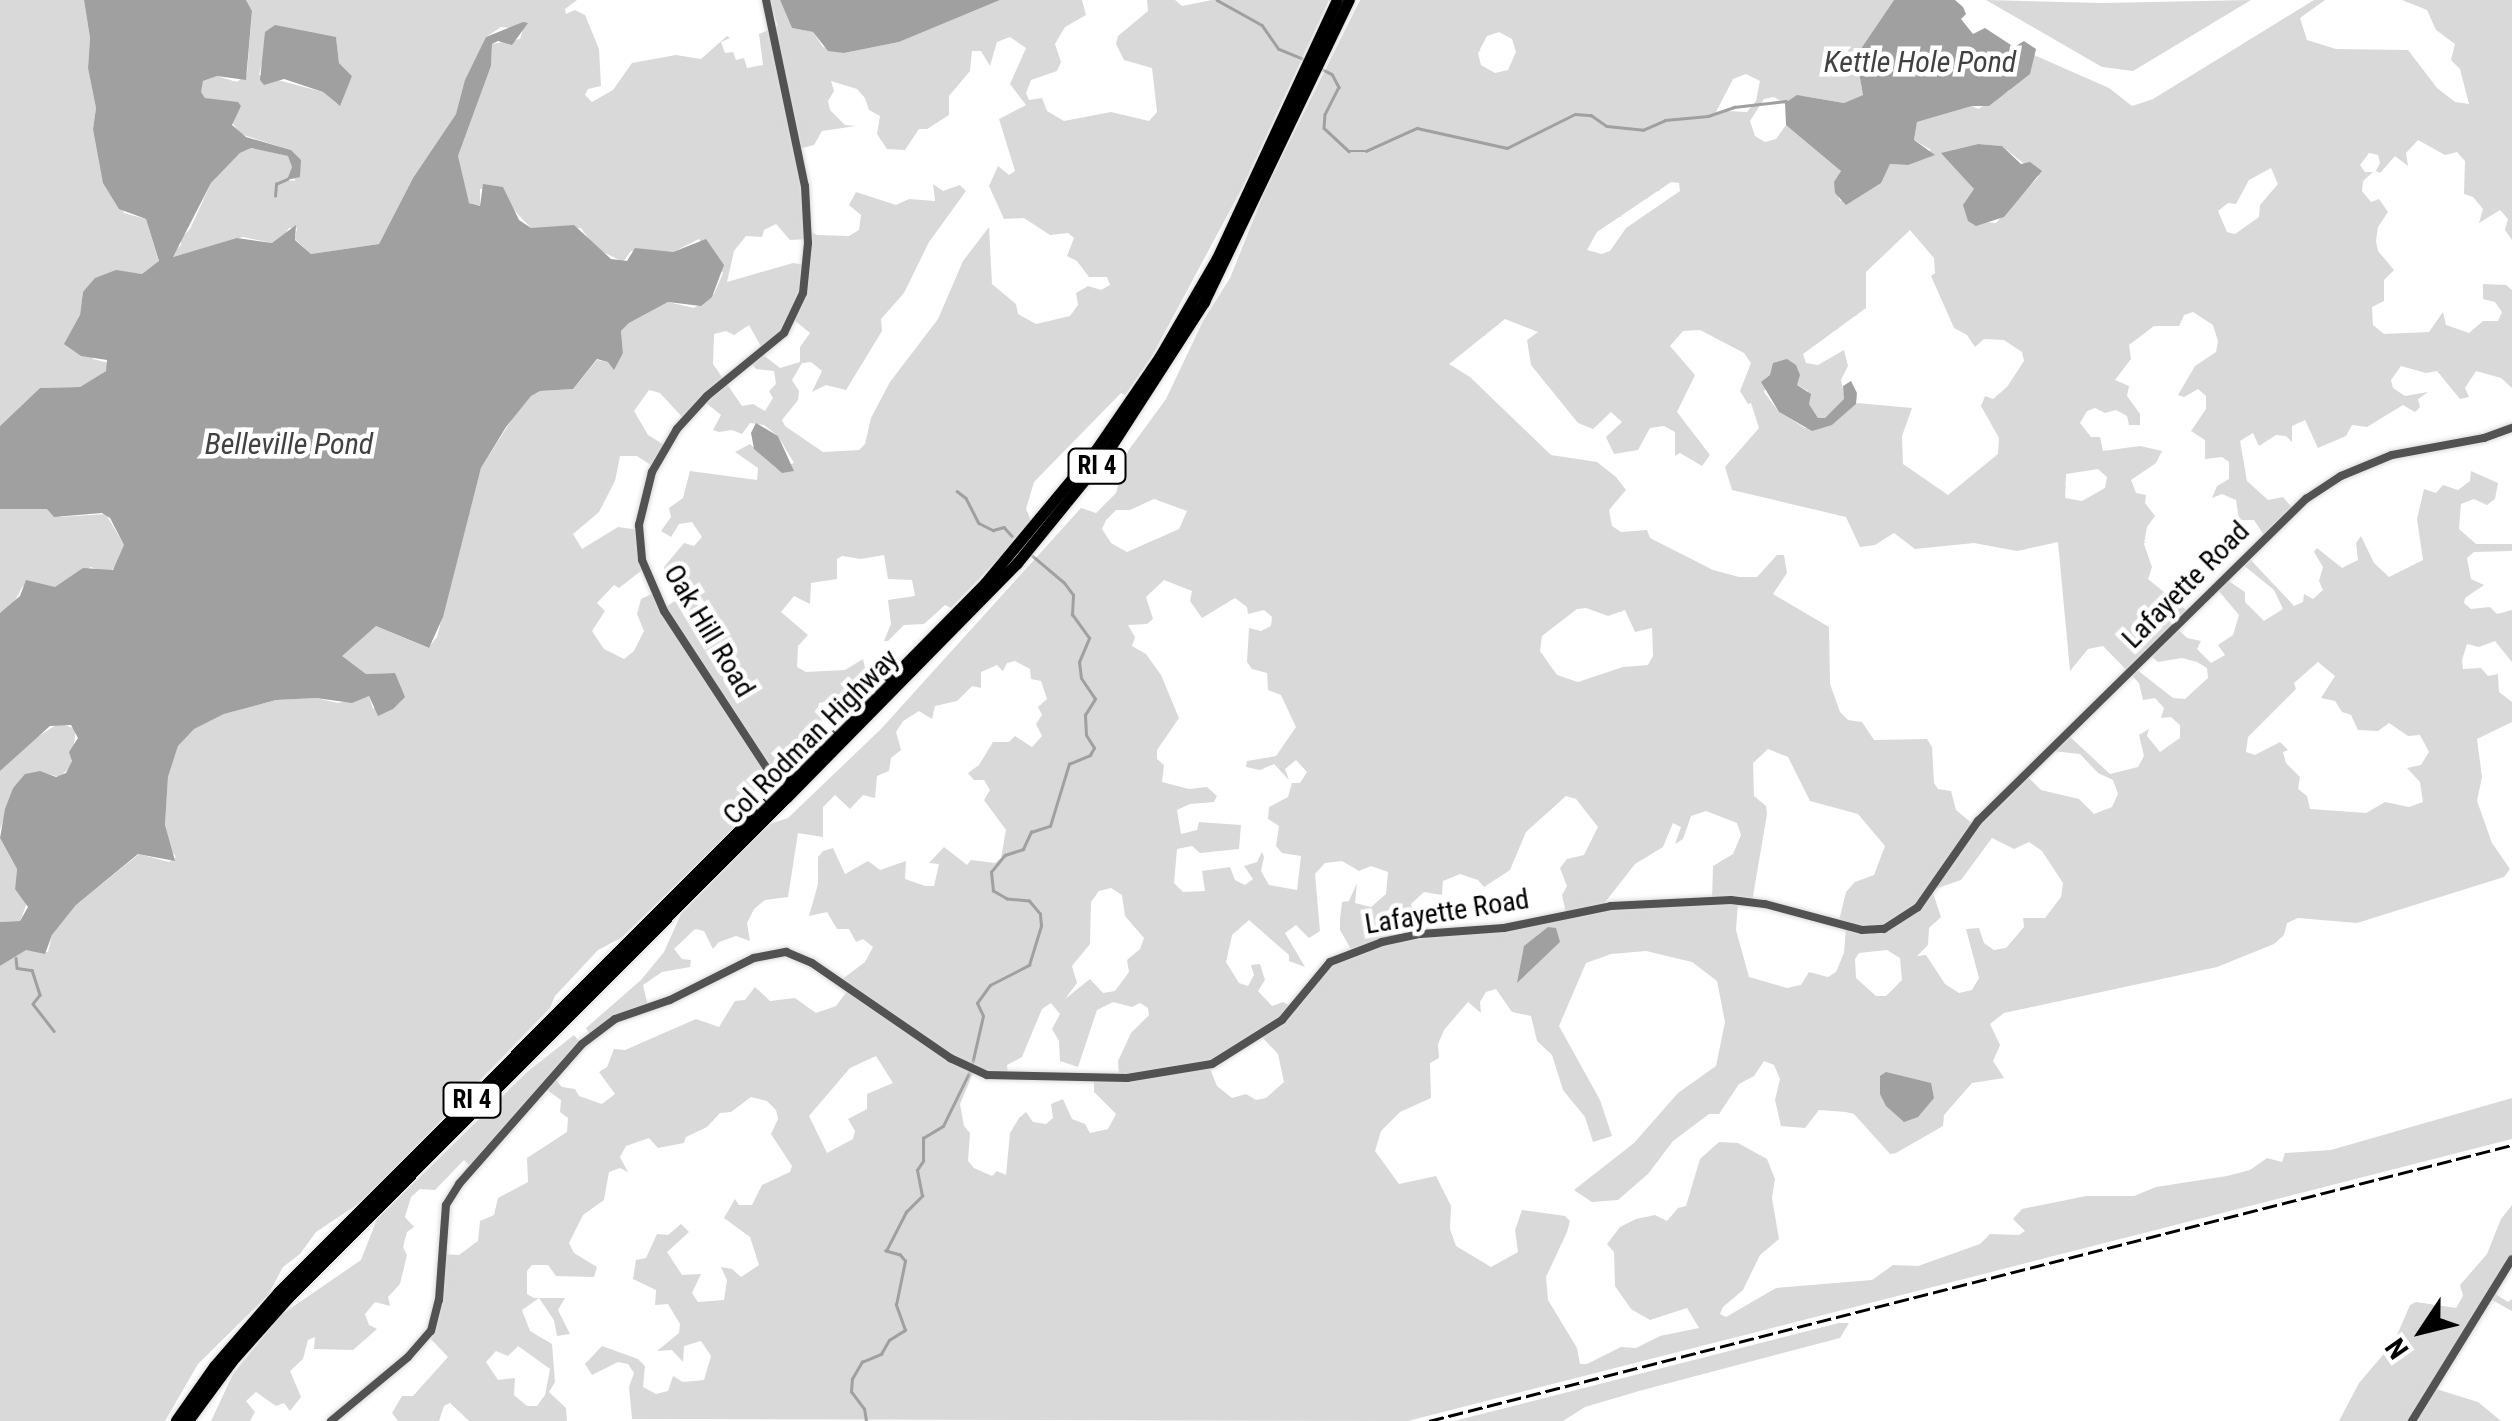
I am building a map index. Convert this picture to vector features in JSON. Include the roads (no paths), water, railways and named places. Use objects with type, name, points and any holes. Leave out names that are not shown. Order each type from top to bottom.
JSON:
[{"type":"highway","name":"Col Rodman Highway","points":[[1314,65],[1338,0]]},
{"type":"highway","name":"Col Rodman Highway","points":[[188,1421],[232,1361],[287,1299],[985,583],[1096,451],[1160,356],[1208,274],[1349,0]]},
{"type":"highway","name":"Col Rodman Highway","points":[[177,1421],[215,1367],[280,1293],[784,793]]},
{"type":"street","name":"Oak Hill Road","points":[[766,0],[805,186],[808,243],[804,293],[794,320],[780,336],[707,396],[677,428],[652,472],[639,526],[642,560],[664,611],[784,793]]},
{"type":"street","name":"Lafayette Road","points":[[332,1421],[408,1356],[431,1331],[439,1300],[444,1216],[459,1184],[582,1044],[616,1019],[670,1000],[754,958],[786,952],[812,963],[950,1058],[987,1074],[1127,1078],[1212,1064],[1282,1020],[1330,962],[1382,942],[1421,934],[1504,928],[1612,906],[1731,900],[1765,904],[1848,928],[1884,929],[1918,907],[1978,821],[2306,499],[2341,476],[2392,455],[2484,438],[2512,428]]},
{"type":"street","points":[[2412,1421],[2512,1259]]},
{"type":"water","name":"Belleville Pond","points":[[84,0],[246,0],[252,11],[246,80],[217,76],[203,81],[201,92],[205,98],[238,102],[241,106],[232,125],[246,137],[291,150],[301,160],[300,177],[287,180],[292,167],[288,156],[251,148],[240,153],[211,183],[173,257],[237,238],[272,243],[296,225],[295,240],[311,254],[379,244],[413,178],[456,114],[465,80],[486,37],[523,22],[528,23],[512,45],[498,41],[492,44],[491,66],[458,156],[469,203],[480,206],[483,184],[503,187],[519,220],[531,228],[574,225],[611,259],[627,261],[635,248],[673,252],[706,239],[724,265],[712,297],[701,306],[668,302],[629,323],[621,331],[623,353],[614,370],[608,362],[597,359],[573,389],[540,391],[531,396],[506,427],[481,468],[443,617],[429,648],[376,626],[342,656],[366,674],[395,673],[405,697],[393,709],[378,716],[369,696],[352,703],[316,698],[276,700],[224,714],[194,729],[178,746],[168,777],[165,825],[175,861],[138,854],[76,905],[52,935],[45,954],[26,950],[0,966],[0,922],[20,921],[28,907],[15,889],[17,869],[0,838],[5,809],[13,788],[25,774],[40,771],[56,777],[66,773],[72,761],[69,752],[78,738],[71,725],[50,726],[0,771],[0,613],[20,596],[26,580],[55,587],[83,568],[113,570],[124,545],[110,518],[102,513],[54,517],[47,509],[0,509],[0,426],[40,388],[80,387],[106,371],[107,360],[81,356],[64,344],[80,315],[83,292],[95,278],[116,270],[142,274],[159,261],[146,219],[119,209],[103,183],[93,129],[96,108],[88,68],[90,38]]},
{"type":"water","points":[[780,0],[1000,0],[899,42],[844,53],[828,51],[813,32],[792,28]]},
{"type":"water","name":"Kettle Hole Pond","points":[[1894,0],[1955,0],[1963,7],[1966,14],[1961,19],[1973,34],[1985,28],[2014,47],[2024,41],[2036,49],[2030,74],[1989,106],[1972,106],[1917,122],[1914,140],[1935,155],[1908,165],[1890,164],[1881,183],[1846,205],[1835,193],[1834,182],[1841,171],[1786,125],[1785,103],[1797,95],[1844,103],[1863,95],[1856,56]]},
{"type":"water","points":[[275,25],[336,37],[339,63],[352,76],[340,106],[323,92],[284,79],[264,85],[260,80],[265,32]]},
{"type":"water","points":[[1978,144],[2002,146],[2021,164],[2030,162],[2042,171],[2004,217],[1976,226],[1968,221],[1963,205],[1974,189],[1941,153]]},
{"type":"water","points":[[1787,359],[1796,365],[1800,375],[1797,385],[1811,394],[1809,404],[1818,418],[1825,418],[1844,399],[1843,386],[1851,381],[1857,393],[1856,404],[1832,425],[1812,431],[1779,412],[1761,382],[1770,375],[1773,363]]},
{"type":"water","points":[[756,423],[778,436],[794,471],[782,473],[754,449],[751,433]]},
{"type":"water","points":[[1548,927],[1556,928],[1560,942],[1517,983],[1524,946]]},
{"type":"water","points":[[1886,1072],[1931,1083],[1934,1098],[1918,1117],[1904,1122],[1886,1106],[1880,1094],[1880,1076]]},
{"type":"waterway","points":[[1217,0],[1262,25],[1279,49],[1304,59]]},
{"type":"waterway","points":[[1320,68],[1332,74],[1339,87],[1325,114],[1324,128],[1349,151],[1366,151],[1417,128],[1507,148],[1575,114],[1591,115],[1607,126],[1643,130],[1665,120],[1786,101]]},
{"type":"waterway","points":[[275,196],[276,184],[287,179]]},
{"type":"waterway","points":[[957,491],[966,498],[979,523],[993,530],[1004,527],[1012,536]]},
{"type":"waterway","points":[[972,1064],[983,1016],[977,1003],[990,985],[1029,965],[1041,926],[1040,914],[1029,901],[1007,899],[993,891],[991,872],[1005,855],[1023,849],[1031,832],[1050,826],[1069,764],[1090,755],[1094,748],[1086,735],[1085,715],[1095,699],[1081,678],[1079,662],[1089,638],[1072,615],[1073,595],[1032,556]]},
{"type":"waterway","points":[[16,958],[17,968],[32,970],[40,995],[33,1004],[54,1031]]},
{"type":"waterway","points":[[866,1421],[864,1409],[851,1392],[852,1379],[862,1362],[881,1354],[889,1340],[905,1330],[896,1305],[905,1261],[886,1251],[906,1212],[922,1196],[917,1170],[923,1161],[923,1138],[943,1126],[970,1071]]},
{"type":"railway","points":[[1429,1421],[2512,1145]]}]
